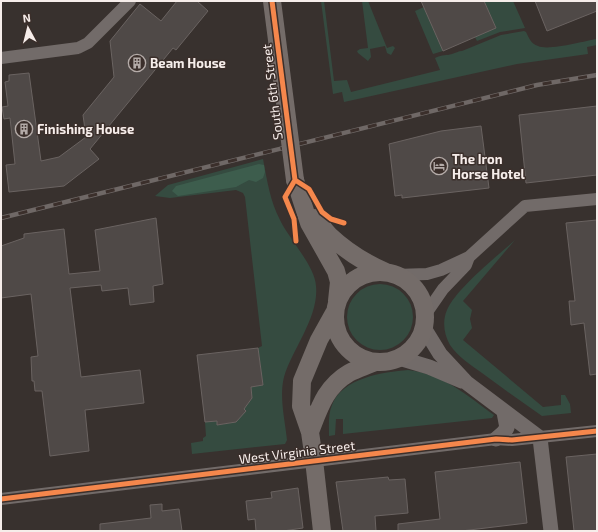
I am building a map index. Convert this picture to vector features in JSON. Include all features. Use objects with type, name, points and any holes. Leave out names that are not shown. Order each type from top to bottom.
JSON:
[{"type":"main road","name":"South 6th Street","points":[[272,1],[295,180],[300,200],[309,223],[336,271],[339,282],[336,307],[319,340],[302,380],[301,406],[310,432],[322,531]]},
{"type":"main road","points":[[306,214],[316,219],[328,233],[351,253],[367,264],[391,273],[408,281],[417,291],[423,303],[424,321],[419,340],[410,350],[399,358],[388,362],[375,362],[361,358],[349,351],[340,340],[335,327],[336,307],[343,290],[352,281],[362,275],[374,272],[391,273]]},
{"type":"main road","name":"South 6th Street","points":[[310,432],[322,401],[337,382],[349,373],[375,362]]},
{"type":"street","points":[[1,58],[78,48],[88,43],[130,1]]},
{"type":"street","points":[[391,273],[427,274],[441,270],[469,257],[525,206],[597,199]]},
{"type":"street","points":[[469,257],[466,265],[443,289],[424,321],[437,350],[467,383],[540,438],[551,531]]},
{"type":"street","points":[[399,358],[429,367],[467,383]]},
{"type":"street","points":[[496,439],[507,428],[504,412]]},
{"type":"street","name":"West Virginia Street","points":[[1,499],[496,439],[512,440],[540,438],[597,431]]},
{"type":"green space","points":[[321,1],[324,1],[334,81],[347,80],[351,92],[440,70],[435,58],[462,51],[501,35],[524,31],[534,44],[543,47],[558,47],[597,39],[597,45],[587,47],[588,54],[517,64],[344,102],[342,92],[333,94]]},
{"type":"green space","points":[[362,1],[368,1],[387,48],[393,46],[395,48],[391,55],[387,53],[385,46],[370,49],[371,57],[368,61],[358,53],[357,51],[360,49],[368,48]]},
{"type":"green space","points":[[484,1],[513,1],[525,28],[500,32],[477,41],[475,37],[496,28]]},
{"type":"green space","points":[[424,7],[443,51],[433,54],[415,11]]},
{"type":"green space","points":[[263,159],[269,190],[277,213],[284,227],[307,261],[315,278],[316,286],[316,298],[310,321],[284,377],[282,400],[287,440],[285,444],[192,454],[191,443],[203,441],[203,438],[206,436],[205,422],[217,421],[217,425],[236,422],[245,411],[244,409],[252,398],[251,387],[263,385],[258,348],[262,346],[245,197],[243,193],[236,190],[170,198],[155,196],[168,185]]},
{"type":"green space","points":[[259,164],[264,165],[265,172],[263,178],[256,182],[249,180],[236,187],[178,196],[172,191],[176,186]]},
{"type":"green space","points":[[515,240],[463,301],[472,310],[470,319],[472,328],[463,340],[543,407],[561,405],[561,395],[565,395],[570,404],[571,413],[542,416],[504,390],[465,360],[453,349],[446,337],[444,328],[445,314],[452,302],[467,283]]},
{"type":"green space","points":[[373,284],[387,284],[399,289],[408,298],[413,310],[411,330],[404,341],[387,350],[373,350],[361,345],[352,336],[347,324],[347,310],[352,298],[361,289]]},
{"type":"green space","points":[[408,370],[433,376],[454,386],[494,415],[492,418],[343,434],[343,419],[336,419],[335,435],[329,436],[329,420],[332,405],[337,396],[345,388],[364,378]]},
{"type":"building","points":[[177,1],[197,1],[208,11],[176,50],[173,48],[90,149],[99,159],[64,186],[9,192],[6,165],[15,164],[10,118],[4,119],[2,107],[8,106],[5,82],[9,81],[9,75],[29,73],[41,161],[59,157],[86,137],[83,115],[114,77],[110,41],[140,4],[161,21]]},
{"type":"building","points":[[421,1],[484,1],[496,28],[443,51]]},
{"type":"building","points":[[535,1],[597,1],[597,11],[547,31]]},
{"type":"building","points":[[597,106],[597,175],[526,183],[519,115]]},
{"type":"building","name":"The Iron Horse Hotel","points":[[481,126],[489,188],[402,198],[402,195],[395,196],[389,144],[441,131]]},
{"type":"building","points":[[156,218],[163,284],[153,286],[154,302],[130,305],[128,288],[102,291],[101,285],[70,288],[81,377],[140,370],[144,403],[85,410],[89,451],[50,456],[42,391],[35,391],[34,381],[32,381],[31,357],[38,356],[31,294],[1,298],[1,246],[24,238],[24,234],[64,229],[69,274],[100,271],[95,230]]},
{"type":"building","points":[[597,220],[597,374],[590,375],[584,323],[571,325],[569,301],[575,301],[566,223]]},
{"type":"building","points":[[258,348],[263,385],[251,387],[252,398],[244,409],[246,411],[236,422],[217,425],[217,421],[205,422],[197,355]]},
{"type":"building","points":[[597,454],[597,531],[574,531],[566,457]]},
{"type":"building","points":[[520,462],[527,523],[461,531],[398,531],[398,524],[440,519],[435,472]]},
{"type":"building","points":[[388,477],[389,480],[405,479],[408,513],[375,516],[376,531],[343,531],[336,482]]},
{"type":"building","points":[[298,488],[303,528],[283,531],[256,531],[255,519],[248,520],[246,501],[272,498],[271,492]]},
{"type":"building","points":[[162,504],[162,511],[179,509],[182,531],[100,531],[100,524],[151,518],[150,505]]},
{"type":"railway","points":[[1,218],[537,85],[597,75]]},
{"type":"cycle path","points":[[272,1],[295,180]]},
{"type":"cycle path","points":[[295,180],[309,189],[322,212],[331,219],[344,223]]},
{"type":"cycle path","points":[[295,180],[285,197],[294,219],[296,241]]},
{"type":"cycle path","points":[[1,499],[496,439],[512,440],[597,431]]},
{"type":"place","name":"Beam House","points":[[137,63]]},
{"type":"place","name":"Finishing House","points":[[24,129]]},
{"type":"place","name":"The Iron Horse Hotel","points":[[439,166]]}]
